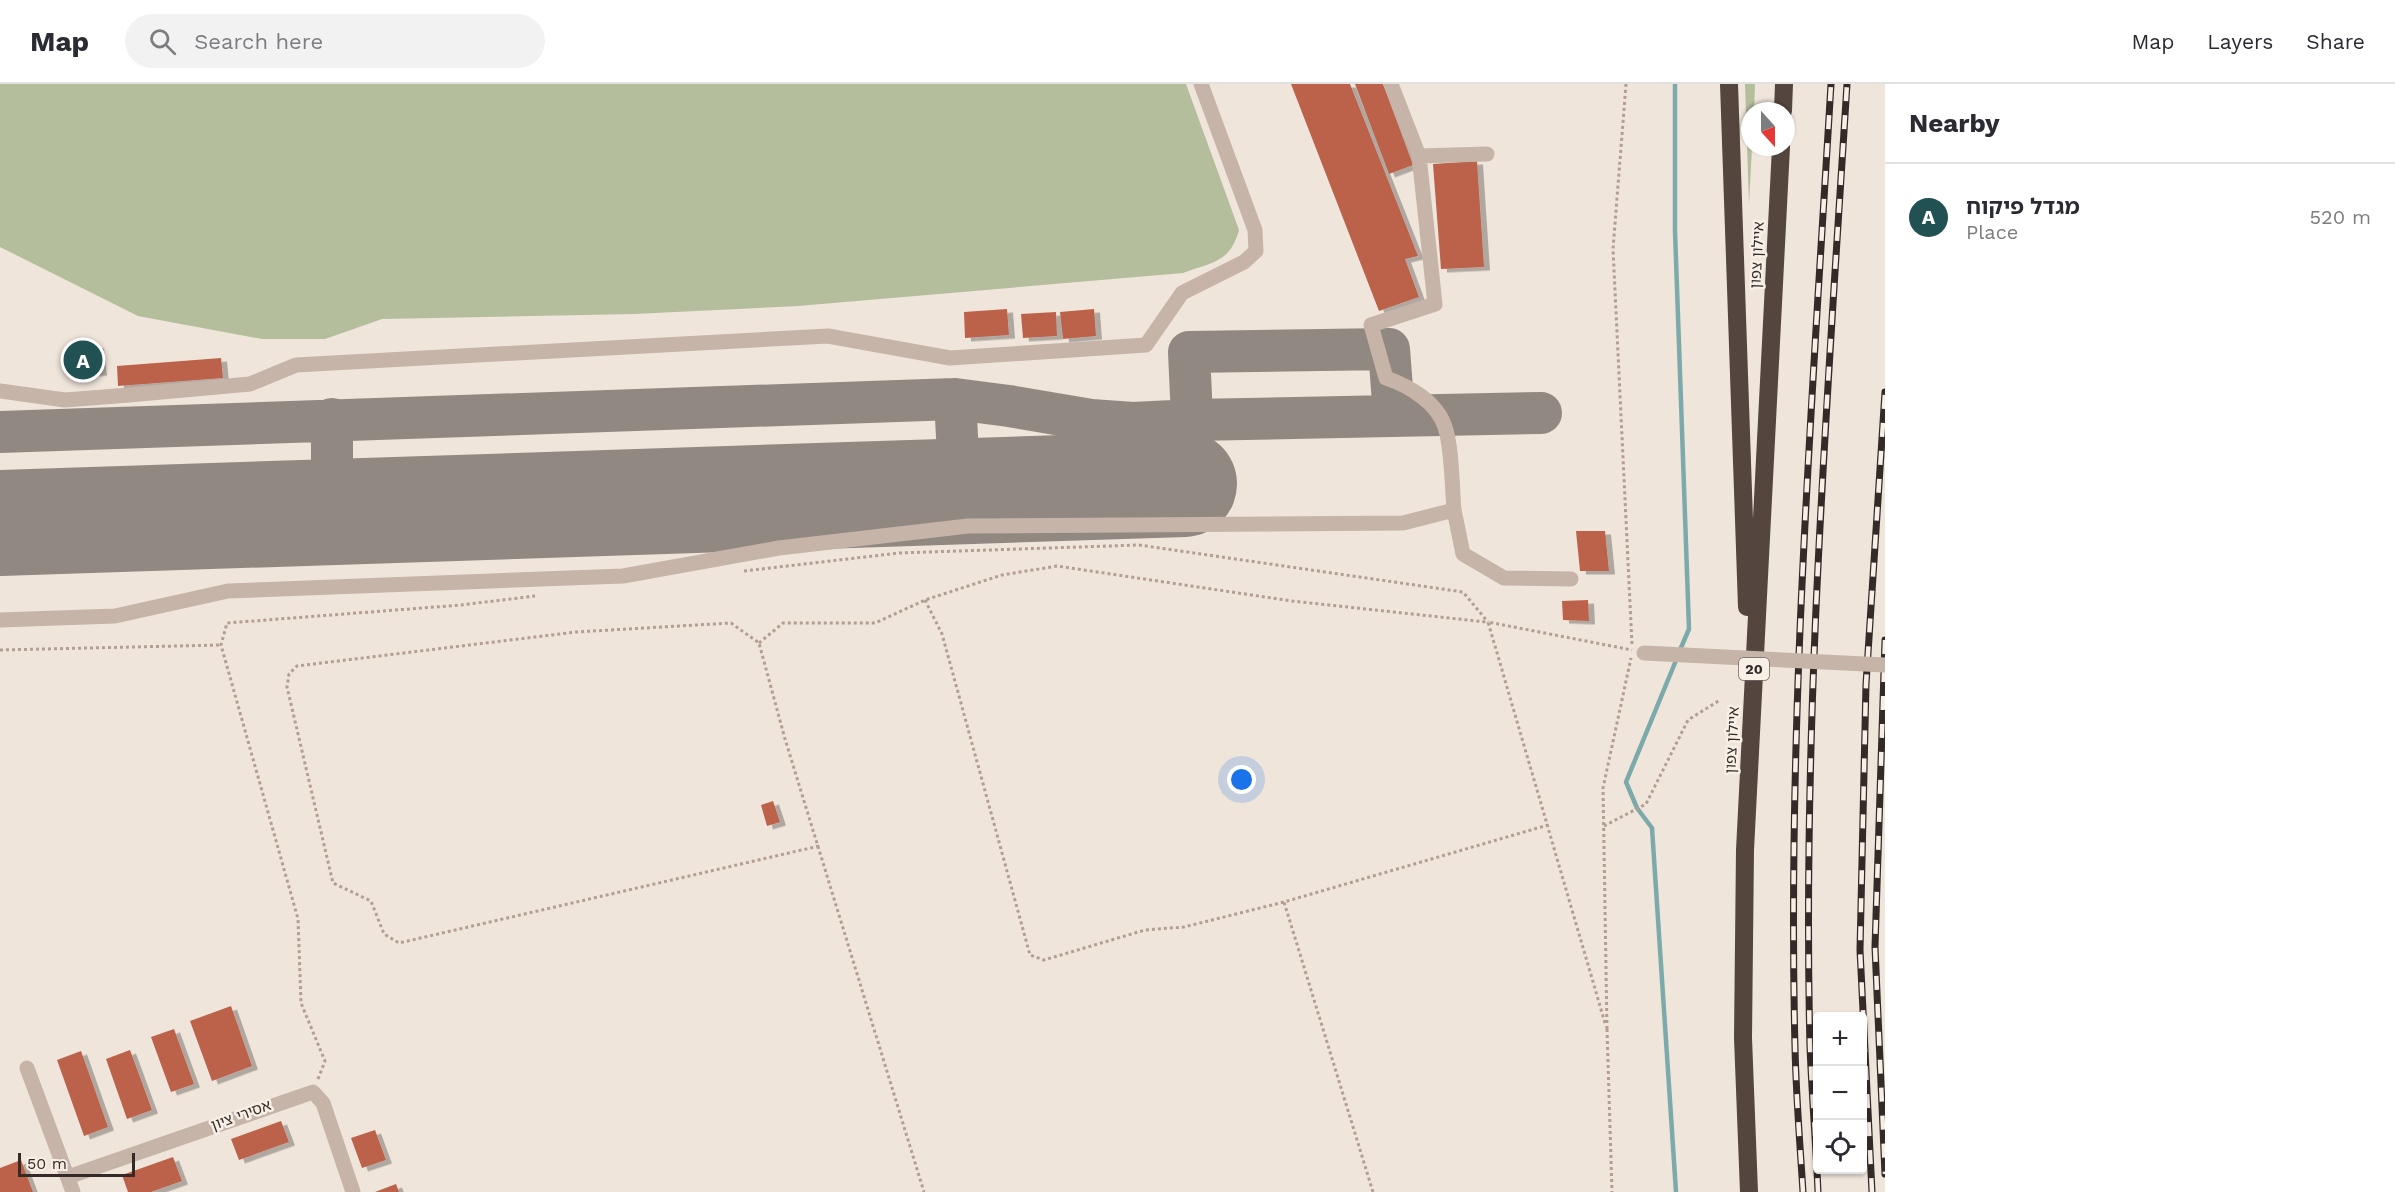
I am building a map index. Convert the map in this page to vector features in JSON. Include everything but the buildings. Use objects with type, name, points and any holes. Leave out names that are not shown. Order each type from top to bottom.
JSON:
[{"type":"highway","points":[[1729,84],[1751,729]]},
{"type":"highway","points":[[1783,102],[1784,84]]},
{"type":"highway","name":"איילון צפון","points":[[1749,1192],[1743,1038],[1745,850],[1781,156]]},
{"type":"street","points":[[0,391],[65,399],[118,396],[250,384],[297,365],[828,336],[950,358],[1146,345],[1182,293],[1245,262],[1256,251],[1255,230],[1201,84]]},
{"type":"street","points":[[1391,84],[1419,156],[1435,304],[1371,325],[1386,378],[1404,384],[1427,401],[1445,426],[1454,510],[1463,554],[1504,578],[1571,579]]},
{"type":"street","points":[[1419,156],[1487,154]]},
{"type":"street","points":[[0,620],[115,616],[228,591],[623,576],[779,548],[968,525],[1403,523],[1454,510]]},
{"type":"street","points":[[1638,651],[1885,665]]},
{"type":"street","points":[[27,1068],[73,1192]]},
{"type":"street","points":[[313,1092],[323,1103],[353,1192]]},
{"type":"street","name":"אסירי ציון","points":[[68,1177],[313,1092]]},
{"type":"path","points":[[1612,1192],[1603,788],[1638,651],[1613,249],[1626,84]]},
{"type":"path","points":[[734,573],[899,553],[1138,545],[1463,592],[1488,622],[1607,1029]]},
{"type":"path","points":[[759,643],[783,623],[875,623],[925,600],[1002,575],[1057,566],[1292,601],[1488,622],[1638,651]]},
{"type":"path","points":[[313,1092],[325,1061],[301,1003],[298,919],[221,645],[227,623],[461,605],[544,595]]},
{"type":"path","points":[[925,600],[942,634],[1030,955],[1044,960],[1145,930],[1184,927],[1284,902],[1548,825]]},
{"type":"path","points":[[819,846],[399,943],[384,934],[370,901],[333,883],[287,687],[289,674],[297,666],[576,632],[731,623],[759,643],[784,739],[819,846],[924,1192]]},
{"type":"path","points":[[0,650],[221,645]]},
{"type":"path","points":[[1604,826],[1646,804],[1688,720],[1720,700]]},
{"type":"path","points":[[1284,902],[1373,1192]]},
{"type":"green space","points":[[0,84],[1186,84],[1239,230],[1231,249],[1225,255],[1211,263],[1183,273],[798,306],[634,314],[382,319],[325,339],[262,339],[138,316],[0,247]]},
{"type":"green space","points":[[1745,84],[1755,84],[1754,102],[1746,102]]},
{"type":"green space","points":[[1747,156],[1752,156],[1749,204]]},
{"type":"waterway","points":[[1675,84],[1675,231],[1689,629],[1680,650]]},
{"type":"waterway","points":[[1676,1192],[1652,828],[1637,808],[1626,782],[1677,658]]},
{"type":"taxiway","points":[[1184,484],[1193,440],[1189,352],[1389,349],[1394,416],[1403,415]]},
{"type":"taxiway","points":[[955,399],[960,492]]},
{"type":"taxiway","points":[[0,432],[955,399],[1091,420],[1133,423],[1541,413]]},
{"type":"taxiway","points":[[332,419],[332,512]]},
{"type":"runway","points":[[0,523],[1184,484]]},
{"type":"railway","points":[[1803,1192],[1797,1102],[1793,927],[1798,686],[1809,445],[1831,84]]},
{"type":"railway","points":[[1818,1192],[1810,1047],[1808,927],[1813,686],[1824,445],[1847,84]]},
{"type":"railway","points":[[1872,1192],[1860,950],[1866,684],[1885,392]]},
{"type":"railway","points":[[1885,640],[1875,947],[1885,1174]]},
{"type":"place","name":"מגדל פיקוח","points":[[83,360]]}]
